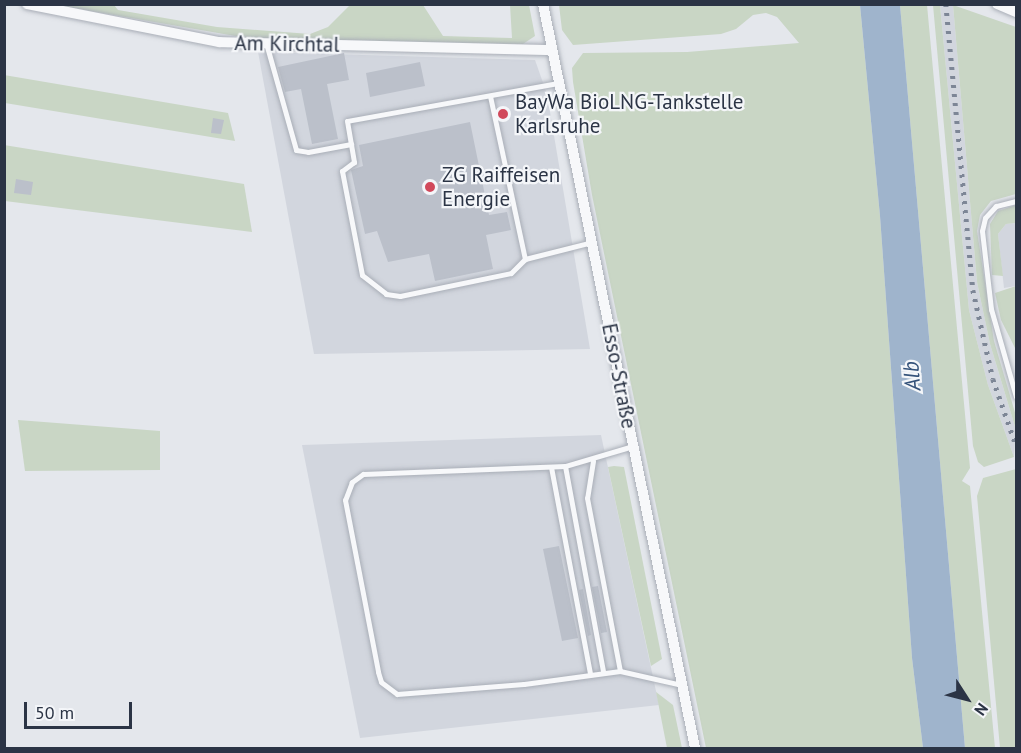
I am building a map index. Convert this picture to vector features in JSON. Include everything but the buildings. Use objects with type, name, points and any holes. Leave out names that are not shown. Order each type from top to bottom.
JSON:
[{"type":"street","name":"Am Kirchtal","points":[[27,4],[219,42],[551,50]]},
{"type":"street","name":"Esso-Straße","points":[[543,4],[694,748]]},
{"type":"street","points":[[997,4],[1017,12]]},
{"type":"lane","points":[[266,43],[293,146],[302,153],[351,144]]},
{"type":"lane","points":[[558,83],[347,122],[354,162],[342,171],[362,275],[372,286],[386,294],[400,296],[511,273],[525,259],[592,242]]},
{"type":"lane","points":[[490,96],[525,259]]},
{"type":"lane","points":[[1017,201],[996,206],[984,218],[982,231],[991,309],[1017,397]]},
{"type":"lane","points":[[633,446],[592,460],[565,466],[363,474],[352,482],[345,500],[378,672],[387,689],[397,694],[524,684],[620,670],[681,686]]},
{"type":"lane","points":[[592,460],[587,498],[620,670]]},
{"type":"lane","points":[[551,466],[590,674]]},
{"type":"lane","points":[[565,466],[603,672]]},
{"type":"shaded area","points":[[940,5],[953,5],[977,282],[990,344],[1016,430],[1014,457],[988,385],[969,310]]},
{"type":"shaded area","points":[[258,52],[535,60],[547,94],[590,349],[314,354]]},
{"type":"shaded area","points":[[1016,223],[1016,286],[1004,288],[998,234],[1006,224]]},
{"type":"shaded area","points":[[601,435],[659,705],[360,738],[302,445]]},
{"type":"green space","points":[[56,5],[114,5],[118,10],[217,27],[310,34],[328,27],[350,5],[423,5],[443,36],[512,38],[510,5],[529,5],[535,36],[523,44],[247,38]]},
{"type":"green space","points":[[559,5],[860,5],[880,216],[912,658],[923,748],[706,748],[592,195],[572,68],[583,53],[687,52],[799,43],[777,17],[766,13],[753,15],[736,29],[721,34],[573,45],[562,30]]},
{"type":"green space","points":[[900,5],[927,5],[970,468],[962,481],[970,486],[995,748],[965,748]]},
{"type":"green space","points":[[933,5],[940,5],[969,310],[988,385],[1014,457],[984,467],[978,462],[973,446]]},
{"type":"green space","points":[[953,5],[1016,27],[1016,194],[991,201],[980,215],[977,231],[994,341],[1016,416],[1016,430],[990,344],[977,282]]},
{"type":"green space","points":[[4,75],[228,113],[235,141],[5,103]]},
{"type":"green space","points":[[4,145],[244,184],[252,232],[5,201]]},
{"type":"green space","points":[[1016,205],[1016,223],[1006,224],[998,234],[1003,276],[992,275],[990,224],[998,211]]},
{"type":"green space","points":[[1016,286],[1016,350],[1001,320],[995,293]]},
{"type":"green space","points":[[18,420],[160,431],[160,470],[25,471]]},
{"type":"green space","points":[[608,467],[624,467],[662,659],[651,666]]},
{"type":"green space","points":[[1016,469],[1016,748],[1000,748],[977,496],[983,478]]},
{"type":"green space","points":[[656,692],[673,705],[682,748],[667,748]]},
{"type":"water","name":"Alb","points":[[860,5],[900,5],[965,748],[923,748],[912,658],[880,216]]},
{"type":"railway","points":[[946,4],[973,290],[993,379],[1016,445]]},
{"type":"place","name":"BayWa BioLNG-Tankstelle Karlsruhe","points":[[503,114]]},
{"type":"place","name":"ZG Raiffeisen Energie","points":[[430,187]]}]
